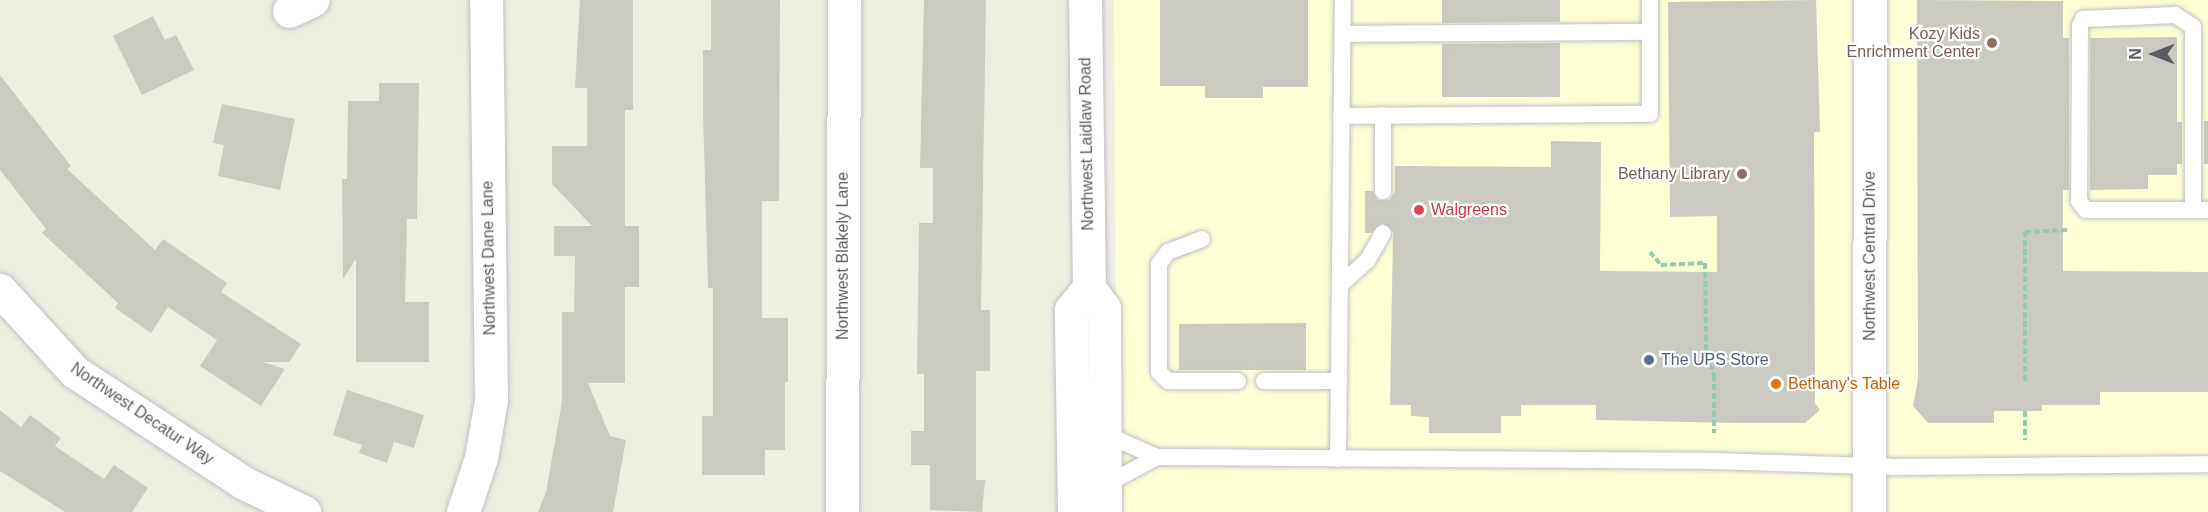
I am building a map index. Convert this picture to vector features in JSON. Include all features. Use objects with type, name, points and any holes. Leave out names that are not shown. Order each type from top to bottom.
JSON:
[{"type":"street","name":"Northwest Dane Lane","points":[[463,512],[481,458],[491,400],[486,0]]},
{"type":"street","name":"Northwest Blakely Lane","points":[[842,512],[844,0]]},
{"type":"street","name":"Northwest Laidlaw Road","points":[[1085,0],[1089,288]]},
{"type":"street","name":"Northwest Central Drive","points":[[1869,512],[1870,0]]},
{"type":"street","points":[[1074,512],[1071,310],[1089,288],[1104,308],[1105,499]]},
{"type":"street","name":"Northwest Decatur Way","points":[[0,290],[75,372],[244,483],[304,512]]},
{"type":"lane","points":[[1338,459],[1343,0]]},
{"type":"lane","points":[[1341,116],[1650,114],[1650,0]]},
{"type":"lane","points":[[2175,7],[2193,27],[2196,34],[2200,210],[2086,210],[2079,201],[2080,26],[2089,17],[2175,7]]},
{"type":"lane","points":[[1343,34],[1650,32]]},
{"type":"lane","points":[[1383,116],[1383,191]]},
{"type":"lane","points":[[1340,285],[1367,261],[1383,233]]},
{"type":"lane","points":[[1202,240],[1174,249],[1159,264],[1159,372],[1168,381],[1238,381]]},
{"type":"lane","points":[[1264,381],[1339,381]]},
{"type":"lane","points":[[1105,434],[1157,457],[1870,466],[2208,464]]},
{"type":"lane","points":[[1105,499],[1157,457]]},
{"type":"path","points":[[2025,381],[2025,232],[2067,232],[2086,210]]},
{"type":"path","points":[[1650,252],[1661,265],[1705,263],[1706,356],[1714,375],[1714,434]]},
{"type":"shaded area","points":[[1114,0],[2208,0],[2208,512],[1117,512]]},
{"type":"building","points":[[580,0],[633,0],[633,110],[625,110],[625,226],[639,226],[639,287],[625,287],[625,383],[588,383],[610,436],[626,440],[613,512],[538,512],[546,492],[562,402],[562,312],[574,312],[575,256],[554,256],[554,226],[592,226],[552,184],[552,146],[587,146],[587,88],[575,88]]},
{"type":"building","points":[[711,0],[780,0],[779,201],[762,201],[762,318],[788,318],[788,382],[785,382],[785,450],[765,450],[765,475],[702,475],[702,416],[713,416],[713,288],[708,288],[703,110],[703,50],[711,50]]},
{"type":"building","points":[[924,0],[986,0],[981,310],[990,310],[990,371],[976,371],[976,480],[985,480],[982,512],[930,510],[930,465],[911,465],[911,431],[924,431],[924,374],[917,374],[919,223],[933,223],[933,168],[920,168]]},
{"type":"building","points":[[1160,0],[1308,0],[1308,87],[1263,87],[1263,98],[1205,98],[1205,86],[1160,86]]},
{"type":"building","points":[[1442,0],[1560,0],[1560,22],[1442,23]]},
{"type":"building","points":[[1816,0],[1820,132],[1814,132],[1815,403],[1820,410],[1805,423],[1737,423],[1596,420],[1596,405],[1521,405],[1521,416],[1501,416],[1501,433],[1429,433],[1429,417],[1411,416],[1411,405],[1390,405],[1393,232],[1382,223],[1371,233],[1365,233],[1365,191],[1373,191],[1378,200],[1389,200],[1395,191],[1395,166],[1551,167],[1551,141],[1601,142],[1600,271],[1717,272],[1717,216],[1670,217],[1668,2]]},
{"type":"building","points":[[1917,0],[2063,1],[2063,38],[2069,38],[2069,190],[2063,190],[2063,271],[2208,272],[2208,392],[2100,392],[2100,405],[2042,405],[2042,411],[1994,411],[1994,423],[1928,423],[1913,406],[1918,379]]},
{"type":"building","points":[[153,16],[165,40],[176,35],[194,70],[142,95],[113,36]]},
{"type":"building","points":[[2177,37],[2177,122],[2182,122],[2182,164],[2177,164],[2177,175],[2148,175],[2148,189],[2090,190],[2090,38]]},
{"type":"building","points":[[1560,43],[1560,97],[1442,97],[1442,44]]},
{"type":"building","points":[[0,75],[71,166],[67,169],[155,250],[163,239],[227,283],[221,292],[301,344],[289,362],[263,362],[285,369],[261,406],[200,366],[217,340],[168,307],[151,333],[115,308],[118,303],[42,233],[46,229],[0,170]]},
{"type":"building","points":[[379,83],[419,83],[417,219],[407,219],[405,302],[429,302],[429,362],[356,362],[356,259],[343,279],[342,179],[347,179],[348,101],[379,101]]},
{"type":"building","points":[[222,104],[295,119],[280,190],[218,176],[224,145],[213,143]]},
{"type":"building","points":[[2204,121],[2208,121],[2208,164],[2204,164]]},
{"type":"building","points":[[1306,323],[1306,370],[1179,370],[1179,324]]},
{"type":"building","points":[[347,390],[424,415],[414,448],[394,442],[387,463],[359,453],[362,445],[333,435]]},
{"type":"building","points":[[0,410],[21,427],[30,415],[61,438],[55,446],[104,479],[114,465],[148,488],[132,512],[65,512],[0,471]]},
{"type":"place","name":"Kozy Kids Enrichment Center","points":[[1992,43]]},
{"type":"place","name":"Bethany Library","points":[[1742,174]]},
{"type":"place","name":"Walgreens","points":[[1419,210]]},
{"type":"place","name":"The UPS Store","points":[[1649,360]]},
{"type":"place","name":"Bethany's Table","points":[[1776,384]]}]
